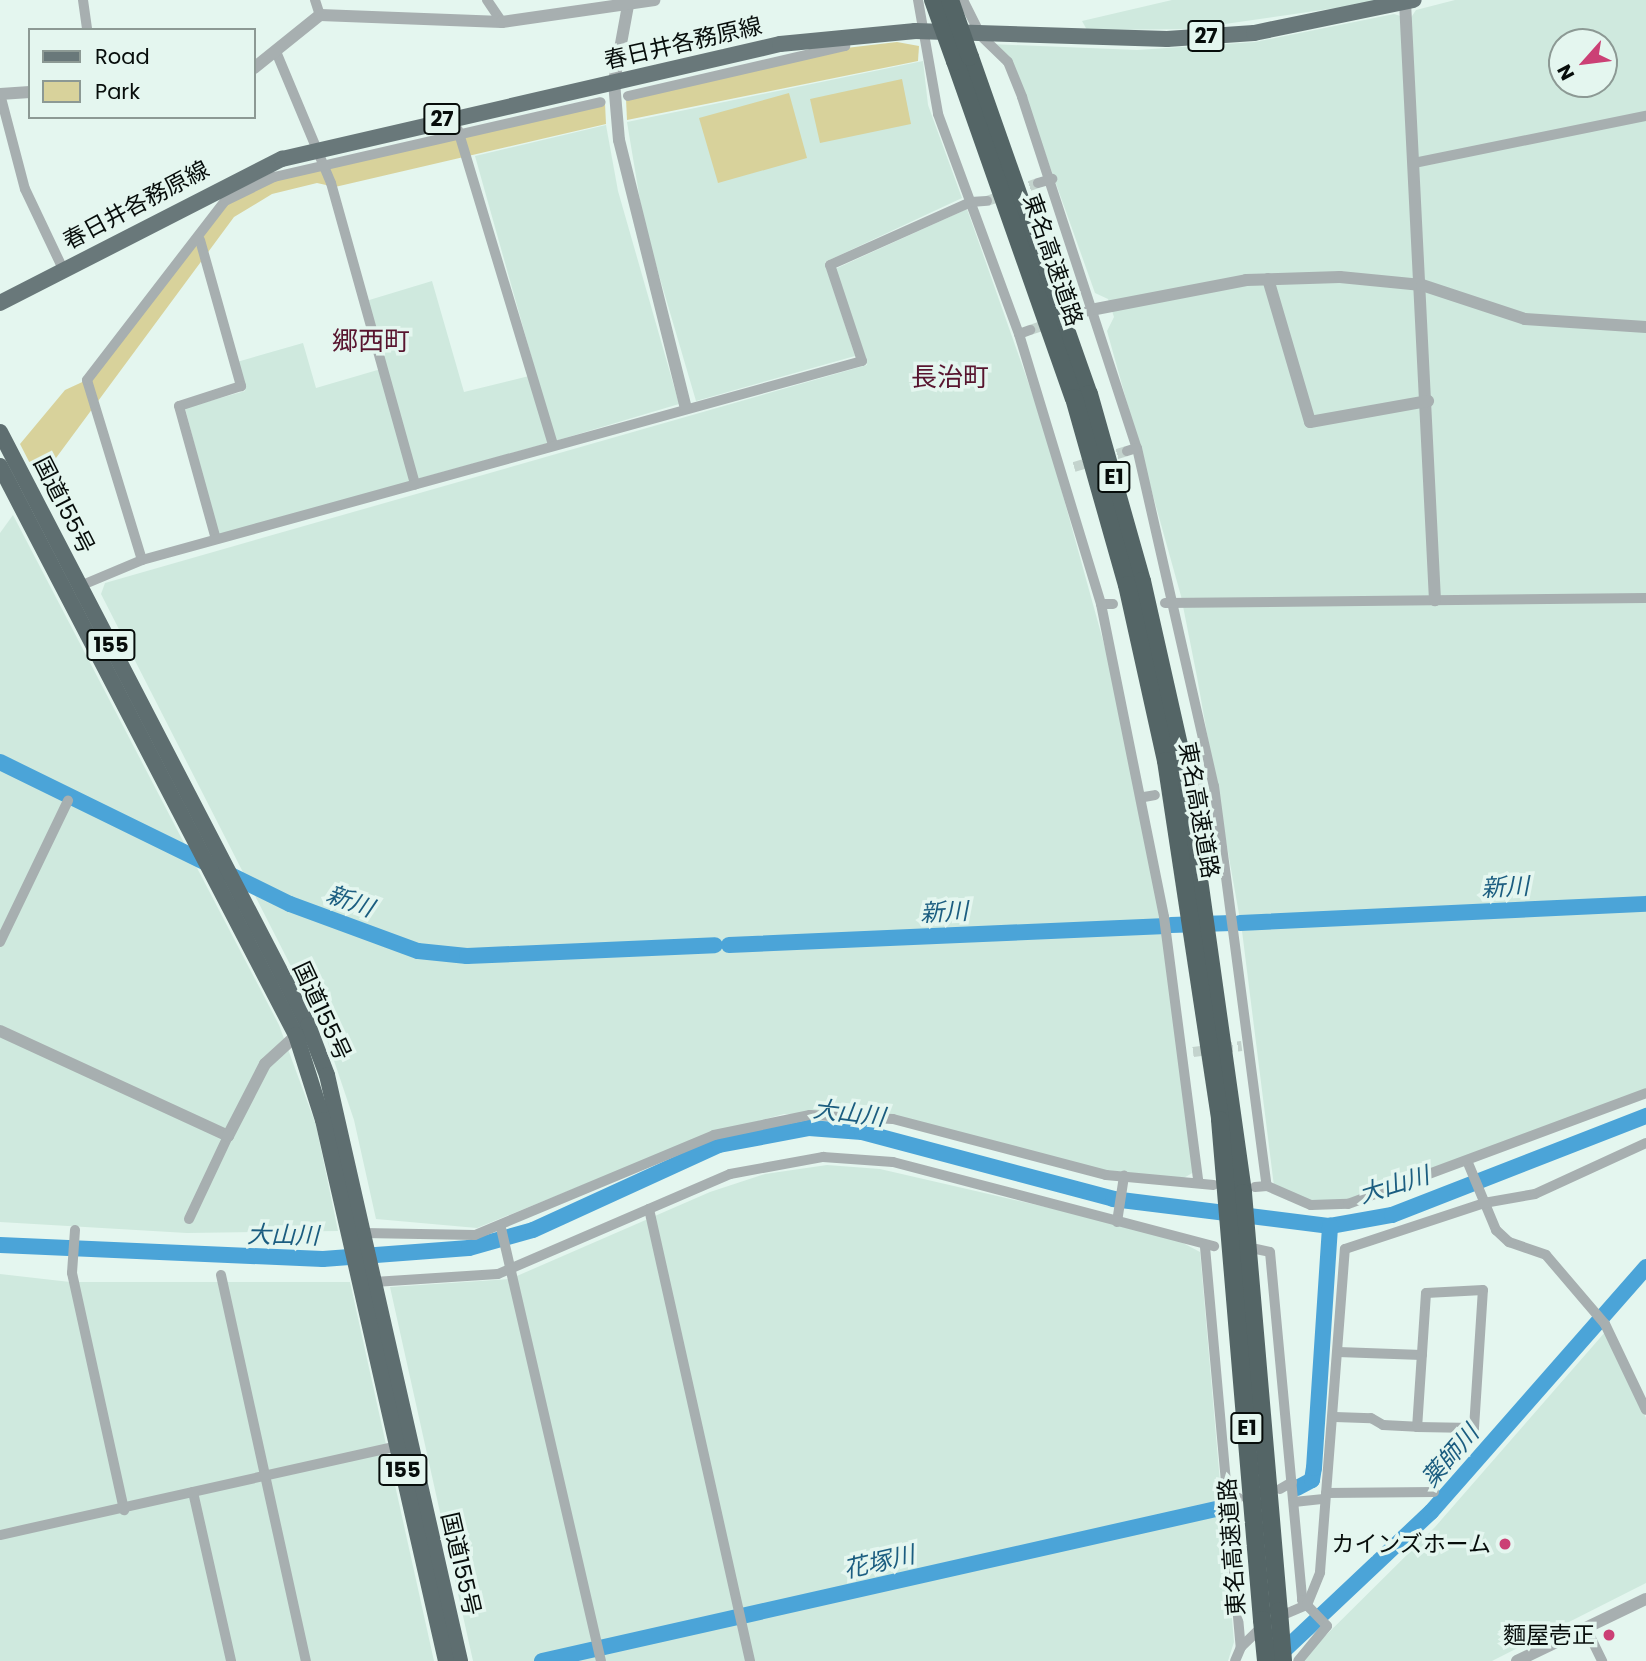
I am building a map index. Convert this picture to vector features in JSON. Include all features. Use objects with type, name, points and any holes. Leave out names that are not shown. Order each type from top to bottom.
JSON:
[{"type":"highway","name":"東名高速道路","points":[[933,0],[963,59]]},
{"type":"highway","name":"東名高速道路","points":[[950,0],[963,59],[1106,506],[1147,670],[1200,912],[1234,1189],[1244,1241],[1283,1661]]},
{"type":"highway","name":"国道155号","points":[[0,432],[302,1030]]},
{"type":"highway","name":"国道155号","points":[[0,466],[194,834],[243,901],[302,1030],[356,1232],[460,1661]]},
{"type":"highway","name":"東名高速道路","points":[[1244,1241],[1266,1661]]},
{"type":"highway","name":"国道155号","points":[[367,1280],[398,1446],[446,1661]]},
{"type":"main road","name":"春日井各務原線","points":[[0,303],[218,186],[312,149],[614,82],[842,34],[928,32],[981,36],[1254,33],[1408,1]]},
{"type":"street","points":[[83,0],[87,28]]},
{"type":"street","points":[[315,0],[320,15]]},
{"type":"street","points":[[487,0],[502,22]]},
{"type":"street","points":[[256,67],[276,54],[320,15],[502,22],[654,0]]},
{"type":"street","points":[[918,0],[928,32],[930,85],[1069,468],[1149,796],[1189,1053],[1198,1179]]},
{"type":"street","points":[[963,0],[981,36],[1008,62],[1052,179],[1096,309],[1132,449],[1177,603],[1209,787],[1267,1186]]},
{"type":"street","points":[[1408,1],[1435,600]]},
{"type":"street","points":[[628,3],[614,82],[623,168],[687,408]]},
{"type":"street","points":[[628,96],[845,46],[842,34]]},
{"type":"street","points":[[276,54],[312,149],[331,183],[415,484]]},
{"type":"street","points":[[28,92],[0,94],[24,189],[63,269]]},
{"type":"street","points":[[142,560],[87,380],[225,201],[274,177],[601,102]]},
{"type":"street","points":[[1414,163],[1646,116]]},
{"type":"street","points":[[453,117],[553,445]]},
{"type":"street","points":[[1038,183],[1052,179]]},
{"type":"street","points":[[80,586],[142,560],[862,361],[830,265],[971,202],[986,201]]},
{"type":"street","points":[[200,240],[241,386],[179,406],[216,539]]},
{"type":"street","points":[[1268,279],[1310,422],[1428,401]]},
{"type":"street","points":[[1081,313],[1268,279],[1422,285],[1524,319],[1646,327]]},
{"type":"street","points":[[1019,334],[1030,330]]},
{"type":"street","points":[[1165,603],[1646,598]]},
{"type":"street","points":[[1101,604],[1114,604]]},
{"type":"street","points":[[0,942],[68,801]]},
{"type":"street","points":[[189,1219],[265,1064],[302,1030]]},
{"type":"street","points":[[0,1031],[228,1136]]},
{"type":"street","points":[[356,1232],[447,1237],[501,1230],[715,1135],[810,1115],[893,1119],[1123,1178],[1198,1179],[1234,1189],[1267,1186],[1311,1205],[1348,1203],[1470,1168],[1646,1093]]},
{"type":"street","points":[[1310,1607],[1320,1572],[1325,1496],[1335,1417],[1345,1249],[1483,1201],[1535,1194],[1646,1143]]},
{"type":"street","points":[[367,1280],[471,1278],[512,1265],[755,1167],[853,1157],[1169,1230],[1210,1247],[1227,1500],[1241,1647]]},
{"type":"street","points":[[1470,1168],[1483,1201],[1509,1242],[1546,1255],[1605,1324],[1646,1410]]},
{"type":"street","points":[[1117,1220],[1123,1178]]},
{"type":"street","points":[[649,1209],[750,1661]]},
{"type":"street","points":[[501,1230],[512,1265],[601,1661]]},
{"type":"street","points":[[75,1233],[72,1269],[124,1510]]},
{"type":"street","points":[[1244,1241],[1269,1252],[1294,1502],[1310,1607],[1325,1624],[1298,1661]]},
{"type":"street","points":[[221,1275],[306,1661]]},
{"type":"street","points":[[1335,1417],[1417,1427],[1474,1428],[1483,1290],[1426,1293],[1417,1427]]},
{"type":"street","points":[[1338,1352],[1422,1355]]},
{"type":"street","points":[[0,1535],[124,1510],[398,1446]]},
{"type":"street","points":[[1280,1489],[1292,1482]]},
{"type":"street","points":[[193,1492],[230,1661]]},
{"type":"street","points":[[1294,1502],[1325,1496],[1434,1492]]},
{"type":"street","points":[[1227,1500],[1240,1498]]},
{"type":"street","points":[[1517,1661],[1646,1599]]},
{"type":"street","points":[[1235,1661],[1241,1647],[1272,1619],[1310,1607]]},
{"type":"street","points":[[1586,1628],[1601,1661]]},
{"type":"shaded area","points":[[1172,0],[1392,0],[1190,29],[1087,30],[1082,21]]},
{"type":"shaded area","points":[[1455,0],[1646,0],[1646,1089],[1346,1200],[1311,1202],[1274,1186],[1242,931],[1197,677],[1181,596],[1107,331],[1114,317],[1108,299],[1095,293],[1019,80],[990,44],[1137,50],[1255,42],[1394,14],[1410,19],[1416,10]]},
{"type":"shaded area","points":[[923,61],[928,105],[962,198],[825,262],[855,356],[696,401],[644,224],[627,122]]},
{"type":"shaded area","points":[[606,125],[618,191],[679,404],[555,441],[475,156]]},
{"type":"shaded area","points":[[967,209],[1044,427],[1112,673],[1160,915],[1194,1172],[1182,1179],[1105,1173],[871,1113],[784,1114],[703,1136],[477,1228],[376,1219],[354,1120],[324,1031],[101,594],[105,583],[867,365],[835,269]]},
{"type":"shaded area","points":[[432,281],[464,392],[529,376],[548,443],[417,479],[366,301]]},
{"type":"shaded area","points":[[303,343],[316,388],[381,369],[412,481],[218,535],[185,408],[245,391],[237,362]]},
{"type":"shaded area","points":[[13,515],[279,1025],[316,1125],[338,1231],[187,1233],[0,1222],[0,533]]},
{"type":"shaded area","points":[[827,1165],[880,1169],[1168,1235],[1200,1252],[1234,1642],[1228,1661],[473,1661],[390,1287],[510,1279],[710,1192],[765,1174]]},
{"type":"shaded area","points":[[0,1274],[70,1282],[350,1282],[434,1661],[0,1661]]},
{"type":"shaded area","points":[[1606,1331],[1646,1418],[1646,1583],[1492,1661],[1300,1661],[1435,1527]]},
{"type":"green space","points":[[897,42],[919,46],[918,61],[627,120],[626,99],[846,48]]},
{"type":"green space","points":[[902,79],[911,124],[820,143],[810,99]]},
{"type":"green space","points":[[789,93],[807,158],[718,183],[699,118]]},
{"type":"green space","points":[[605,103],[606,124],[335,187],[317,183],[272,194],[234,217],[39,481],[20,444],[65,390],[91,378],[221,208],[274,180]]},
{"type":"waterway","name":"新川","points":[[0,762],[290,904],[418,951],[467,956],[715,945]]},
{"type":"waterway","name":"新川","points":[[1240,923],[1646,904]]},
{"type":"waterway","name":"新川","points":[[1171,925],[1232,923]]},
{"type":"waterway","name":"新川","points":[[729,945],[1161,926]]},
{"type":"waterway","name":"大山川","points":[[0,1245],[323,1259],[469,1248],[533,1230],[719,1145],[809,1128],[862,1132],[1113,1199],[1330,1226],[1392,1215],[1646,1116]]},
{"type":"waterway","name":"花塚川","points":[[1297,1488],[1312,1480],[1314,1468],[1330,1226]]},
{"type":"waterway","name":"薬師川","points":[[1277,1657],[1431,1512],[1646,1267]]},
{"type":"waterway","name":"花塚川","points":[[542,1661],[1225,1507]]},
{"type":"tunnel","points":[[987,201],[1038,183]]},
{"type":"tunnel","points":[[1030,330],[1081,313]]},
{"type":"tunnel","points":[[1074,467],[1127,451]]},
{"type":"tunnel","points":[[1184,791],[1204,788]]},
{"type":"tunnel","points":[[1193,1052],[1242,1046]]},
{"type":"place","name":"カインズホーム","points":[[1505,1544]]},
{"type":"place","name":"麵屋壱正","points":[[1609,1635]]},
{"type":"district","name":"郷西町","points":[[371,342]]},
{"type":"district","name":"長治町","points":[[950,378]]}]
